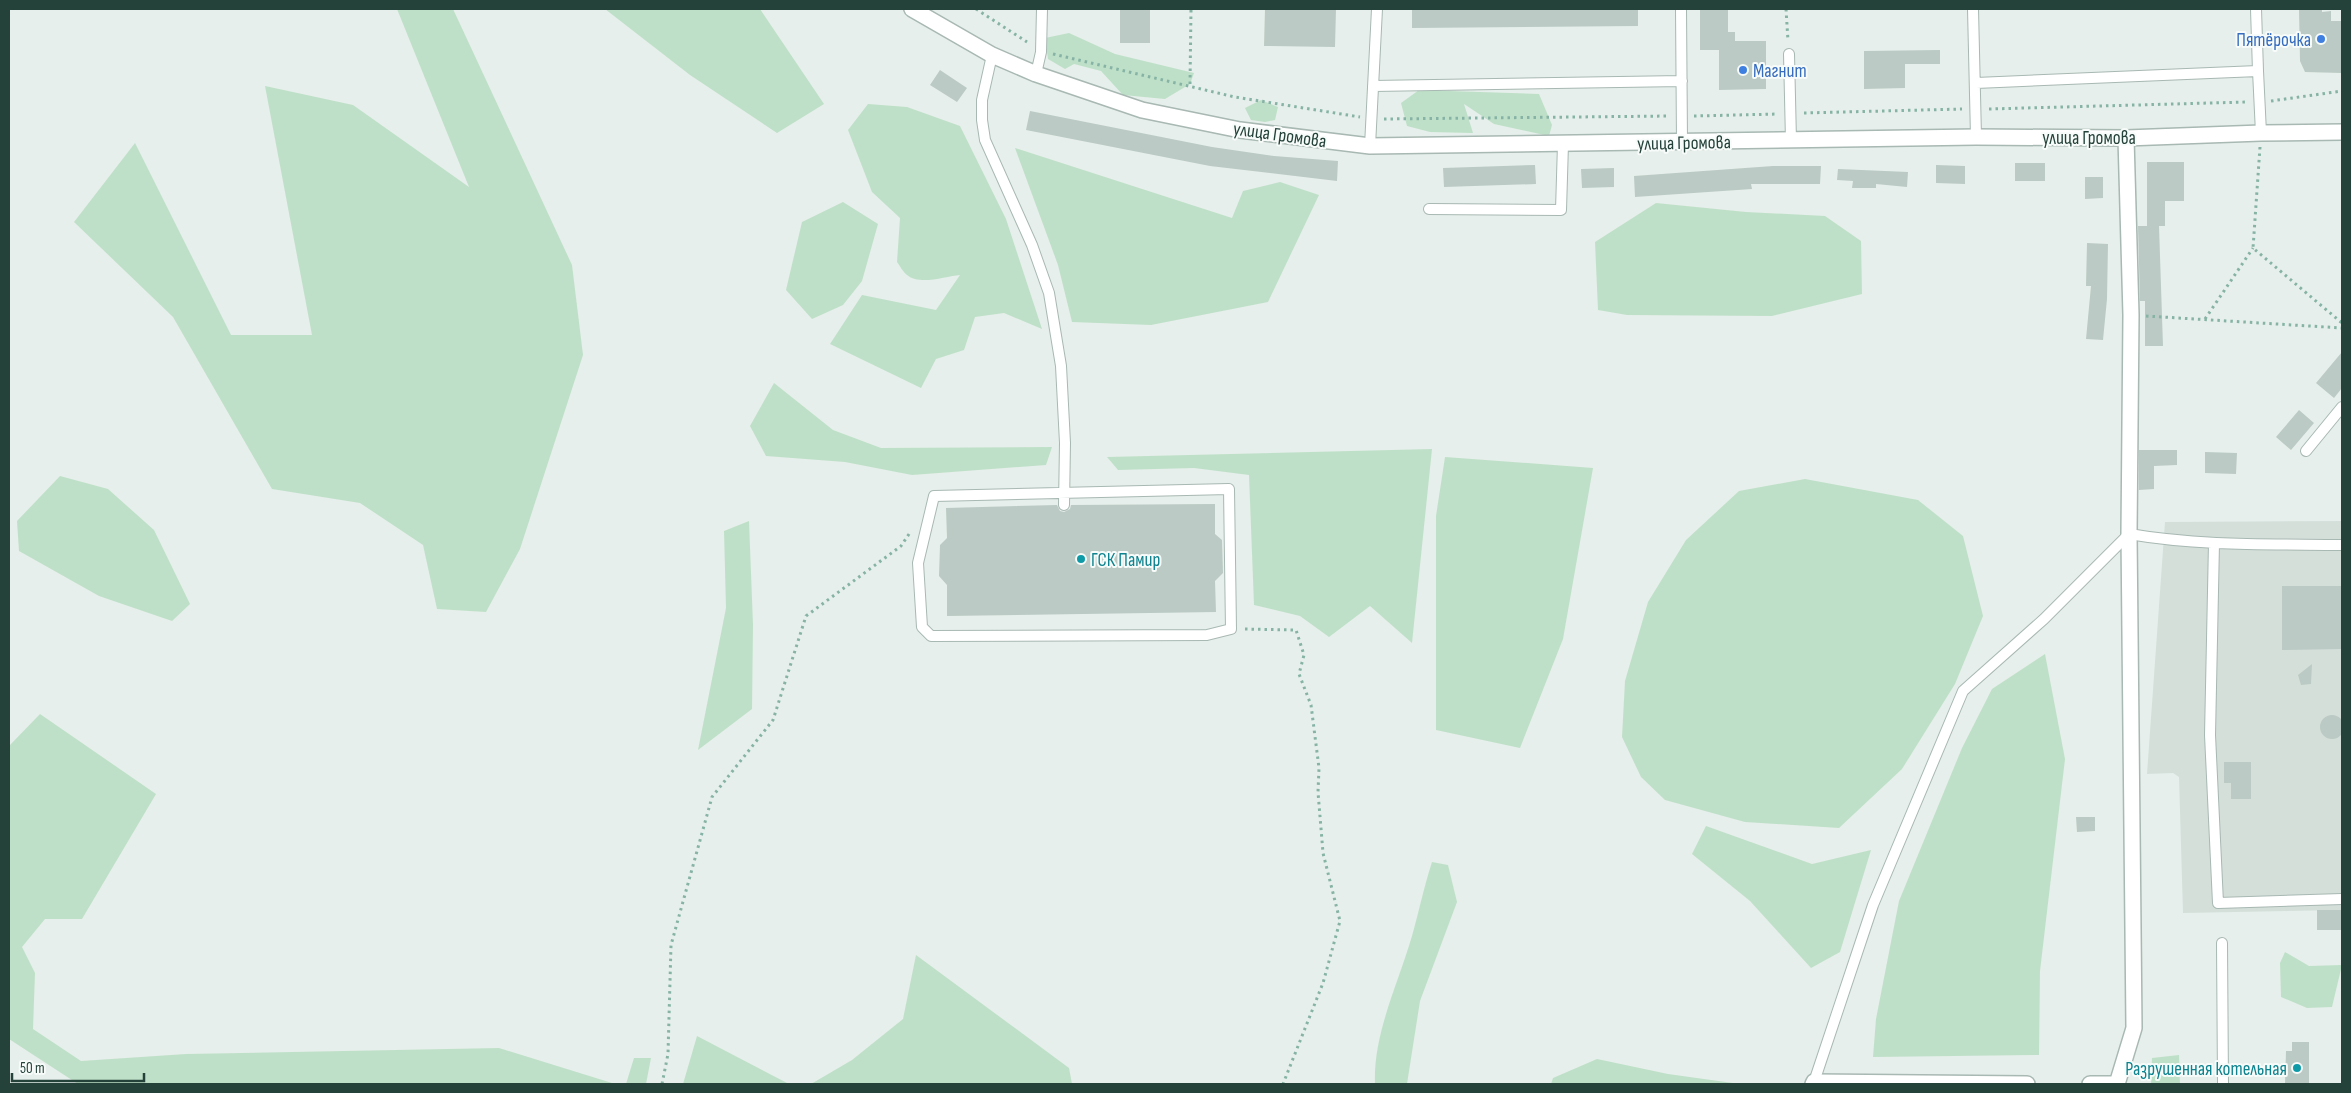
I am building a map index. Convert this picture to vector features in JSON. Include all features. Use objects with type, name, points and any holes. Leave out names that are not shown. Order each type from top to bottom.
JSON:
[{"type":"street","name":"улица Громова","points":[[912,9],[992,55],[1036,74],[1142,110],[1240,130],[1370,146],[1976,137],[2126,138],[2342,132]]},
{"type":"street","points":[[2090,1084],[2117,1084],[2134,1028],[2129,534],[2131,315],[2126,138]]},
{"type":"street","points":[[1814,1083],[2027,1084]]},
{"type":"lane","points":[[1036,74],[1042,52],[1042,9]]},
{"type":"lane","points":[[1370,146],[1377,9]]},
{"type":"lane","points":[[1681,9],[1682,142]]},
{"type":"lane","points":[[1974,9],[1976,137]]},
{"type":"lane","points":[[2256,9],[2260,133]]},
{"type":"lane","points":[[1789,54],[1791,141]]},
{"type":"lane","points":[[992,55],[982,100],[985,140],[1032,245],[1049,293],[1061,366],[1065,428],[1064,505]]},
{"type":"lane","points":[[1976,83],[2258,71]]},
{"type":"lane","points":[[1373,86],[1682,81]]},
{"type":"lane","points":[[1429,209],[1561,210],[1563,144]]},
{"type":"lane","points":[[2306,451],[2342,407]]},
{"type":"lane","points":[[1228,489],[1232,629],[1207,635],[931,636],[922,627],[918,563],[934,496],[1228,489]]},
{"type":"lane","points":[[1814,1083],[1873,905],[1963,691],[2044,620],[2129,534],[2164,540],[2214,543],[2342,545]]},
{"type":"lane","points":[[2214,543],[2210,735],[2218,903],[2342,899]]},
{"type":"lane","points":[[2222,943],[2223,1084]]},
{"type":"path","points":[[976,9],[1042,52],[1235,97],[1372,119],[1790,114],[2260,102],[2342,91]]},
{"type":"path","points":[[1190,84],[1191,9]]},
{"type":"path","points":[[1786,9],[1789,54]]},
{"type":"path","points":[[2204,320],[2253,248],[2260,133]]},
{"type":"path","points":[[2253,248],[2342,323]]},
{"type":"path","points":[[2131,315],[2342,328]]},
{"type":"path","points":[[662,1084],[668,1054],[671,945],[712,797],[773,720],[806,616],[902,546],[912,529]]},
{"type":"path","points":[[1232,629],[1296,630],[1300,639],[1304,655],[1299,674],[1311,705],[1319,768],[1323,853],[1340,922],[1322,984],[1283,1084]]},
{"type":"shaded area","points":[[2342,521],[2342,910],[2183,913],[2179,777],[2173,773],[2147,774],[2165,522]]},
{"type":"green space","points":[[397,9],[453,9],[572,265],[583,355],[520,549],[486,612],[437,609],[423,545],[360,503],[272,489],[173,317],[74,222],[135,143],[231,335],[312,335],[265,86],[353,105],[469,187]]},
{"type":"green space","points":[[605,9],[760,9],[824,104],[777,133],[690,75]]},
{"type":"green space","points":[[1069,33],[1115,54],[1194,73],[1190,84],[1165,99],[1123,95],[1101,71],[1074,64],[1065,69],[1048,59],[1045,38]]},
{"type":"green space","points":[[1419,90],[1539,94],[1552,125],[1549,136],[1494,124],[1464,104],[1473,133],[1430,132],[1407,126],[1401,103]]},
{"type":"green space","points":[[1261,100],[1278,107],[1275,120],[1265,122],[1251,120],[1245,108]]},
{"type":"green space","points":[[868,104],[907,107],[960,126],[1006,219],[1042,329],[1004,313],[975,317],[964,350],[936,359],[921,388],[830,344],[862,295],[936,310],[960,275],[933,280],[919,280],[907,275],[897,262],[900,218],[872,192],[848,130]]},
{"type":"green space","points":[[1015,148],[1232,218],[1243,191],[1280,182],[1319,195],[1268,302],[1151,325],[1072,322],[1058,265]]},
{"type":"green space","points":[[843,202],[878,224],[862,281],[843,305],[812,319],[786,290],[802,222]]},
{"type":"green space","points":[[1656,203],[1746,212],[1825,216],[1861,241],[1862,294],[1772,316],[1627,315],[1598,310],[1595,242]]},
{"type":"green space","points":[[774,383],[833,430],[881,448],[1052,447],[1046,465],[912,475],[845,462],[766,456],[750,426]]},
{"type":"green space","points":[[1432,449],[1412,643],[1370,606],[1329,637],[1300,616],[1254,605],[1249,475],[1194,468],[1118,470],[1107,457]]},
{"type":"green space","points":[[1445,457],[1593,468],[1563,639],[1520,748],[1436,730],[1436,516]]},
{"type":"green space","points":[[60,476],[108,489],[154,530],[190,604],[172,621],[99,596],[19,551],[17,521]]},
{"type":"green space","points":[[1805,479],[1918,500],[1963,536],[1983,616],[1955,684],[1902,769],[1839,828],[1745,822],[1665,800],[1641,777],[1622,737],[1625,681],[1648,602],[1686,540],[1739,491]]},
{"type":"green space","points":[[749,521],[753,625],[752,709],[698,750],[726,608],[724,531]]},
{"type":"green space","points":[[2045,654],[2065,759],[2040,971],[2039,1055],[1873,1057],[1876,1019],[1899,901],[1962,748],[1992,689]]},
{"type":"green space","points":[[40,714],[156,794],[82,919],[45,919],[22,947],[35,973],[33,1029],[81,1061],[186,1054],[499,1048],[612,1083],[78,1084],[9,1039],[9,746]]},
{"type":"green space","points":[[1706,826],[1812,864],[1871,850],[1840,952],[1811,968],[1750,901],[1692,854]]},
{"type":"green space","points":[[1432,862],[1448,865],[1457,902],[1420,1001],[1407,1084],[1375,1084],[1375,1065],[1382,1028],[1412,936]]},
{"type":"green space","points":[[2285,952],[2309,966],[2342,965],[2332,1007],[2307,1008],[2281,997],[2280,963]]},
{"type":"green space","points":[[916,955],[1069,1068],[1072,1084],[811,1084],[852,1060],[903,1019]]},
{"type":"green space","points":[[697,1036],[789,1084],[683,1084]]},
{"type":"green space","points":[[2179,1055],[2180,1084],[2151,1084],[2152,1058]]},
{"type":"green space","points":[[634,1058],[651,1058],[646,1084],[626,1084]]},
{"type":"green space","points":[[1597,1059],[1668,1074],[1740,1084],[1551,1084],[1553,1078]]},
{"type":"building","points":[[1120,9],[1150,9],[1150,43],[1120,43]]},
{"type":"building","points":[[1265,9],[1336,9],[1335,47],[1264,46]]},
{"type":"building","points":[[1412,9],[1638,9],[1638,26],[1412,28]]},
{"type":"building","name":"Магнит","points":[[1700,9],[1728,9],[1728,32],[1735,32],[1735,41],[1766,41],[1766,89],[1719,90],[1719,50],[1700,50]]},
{"type":"building","name":"Пятёрочка","points":[[2299,9],[2322,9],[2322,12],[2331,11],[2331,21],[2342,21],[2342,73],[2305,72],[2300,61]]},
{"type":"building","points":[[1940,50],[1940,64],[1905,64],[1905,88],[1864,89],[1864,51]]},
{"type":"building","points":[[940,70],[967,88],[957,102],[930,85]]},
{"type":"building","points":[[1030,111],[1212,147],[1274,156],[1338,161],[1337,181],[1210,166],[1026,130]]},
{"type":"building","points":[[2147,162],[2184,162],[2184,201],[2165,201],[2165,226],[2159,226],[2163,346],[2145,346],[2145,301],[2140,301],[2138,226],[2147,226]]},
{"type":"building","points":[[2015,163],[2045,163],[2045,181],[2015,181]]},
{"type":"building","points":[[1535,165],[1536,184],[1444,187],[1443,168]]},
{"type":"building","points":[[1936,165],[1965,166],[1965,184],[1936,183]]},
{"type":"building","points":[[1773,166],[1821,166],[1820,184],[1751,184],[1752,189],[1635,197],[1634,176]]},
{"type":"building","points":[[1614,168],[1614,187],[1582,188],[1581,169]]},
{"type":"building","points":[[1838,169],[1908,172],[1907,187],[1876,184],[1876,188],[1852,188],[1853,181],[1837,180]]},
{"type":"building","points":[[2085,177],[2103,177],[2103,198],[2085,199]]},
{"type":"building","points":[[2087,243],[2108,244],[2107,299],[2103,340],[2086,339],[2091,286],[2086,286]]},
{"type":"building","points":[[2342,352],[2342,388],[2334,398],[2316,383]]},
{"type":"building","points":[[2299,410],[2314,423],[2291,450],[2276,437]]},
{"type":"building","points":[[2139,450],[2177,450],[2177,465],[2154,466],[2154,489],[2139,490]]},
{"type":"building","points":[[2205,452],[2237,453],[2236,474],[2205,473]]},
{"type":"building","name":"ГСК Памир","points":[[1215,504],[1215,534],[1222,540],[1223,573],[1215,581],[1216,612],[947,616],[947,585],[939,576],[940,545],[947,538],[946,508],[1057,505],[1060,511],[1064,512],[1070,509],[1071,505]]},
{"type":"building","points":[[2282,586],[2342,586],[2342,649],[2282,650]]},
{"type":"building","points":[[2312,664],[2311,684],[2301,685],[2298,675]]},
{"type":"building","points":[[2327,715],[2337,715],[2344,722],[2344,732],[2337,739],[2327,739],[2320,732],[2320,722]]},
{"type":"building","points":[[2224,762],[2251,762],[2251,799],[2231,799],[2231,783],[2224,783]]},
{"type":"building","points":[[2076,817],[2095,817],[2095,831],[2077,832]]},
{"type":"building","points":[[2317,910],[2342,910],[2342,930],[2317,930]]},
{"type":"building","name":"Разрушенная котельная","points":[[2292,1042],[2309,1042],[2309,1084],[2285,1084],[2286,1051],[2292,1051]]},
{"type":"place","name":"Пятёрочка","points":[[2321,39]]},
{"type":"place","name":"Магнит","points":[[1743,70]]},
{"type":"place","name":"ГСК Памир","points":[[1081,559]]},
{"type":"place","name":"Разрушенная котельная","points":[[2297,1068]]}]
